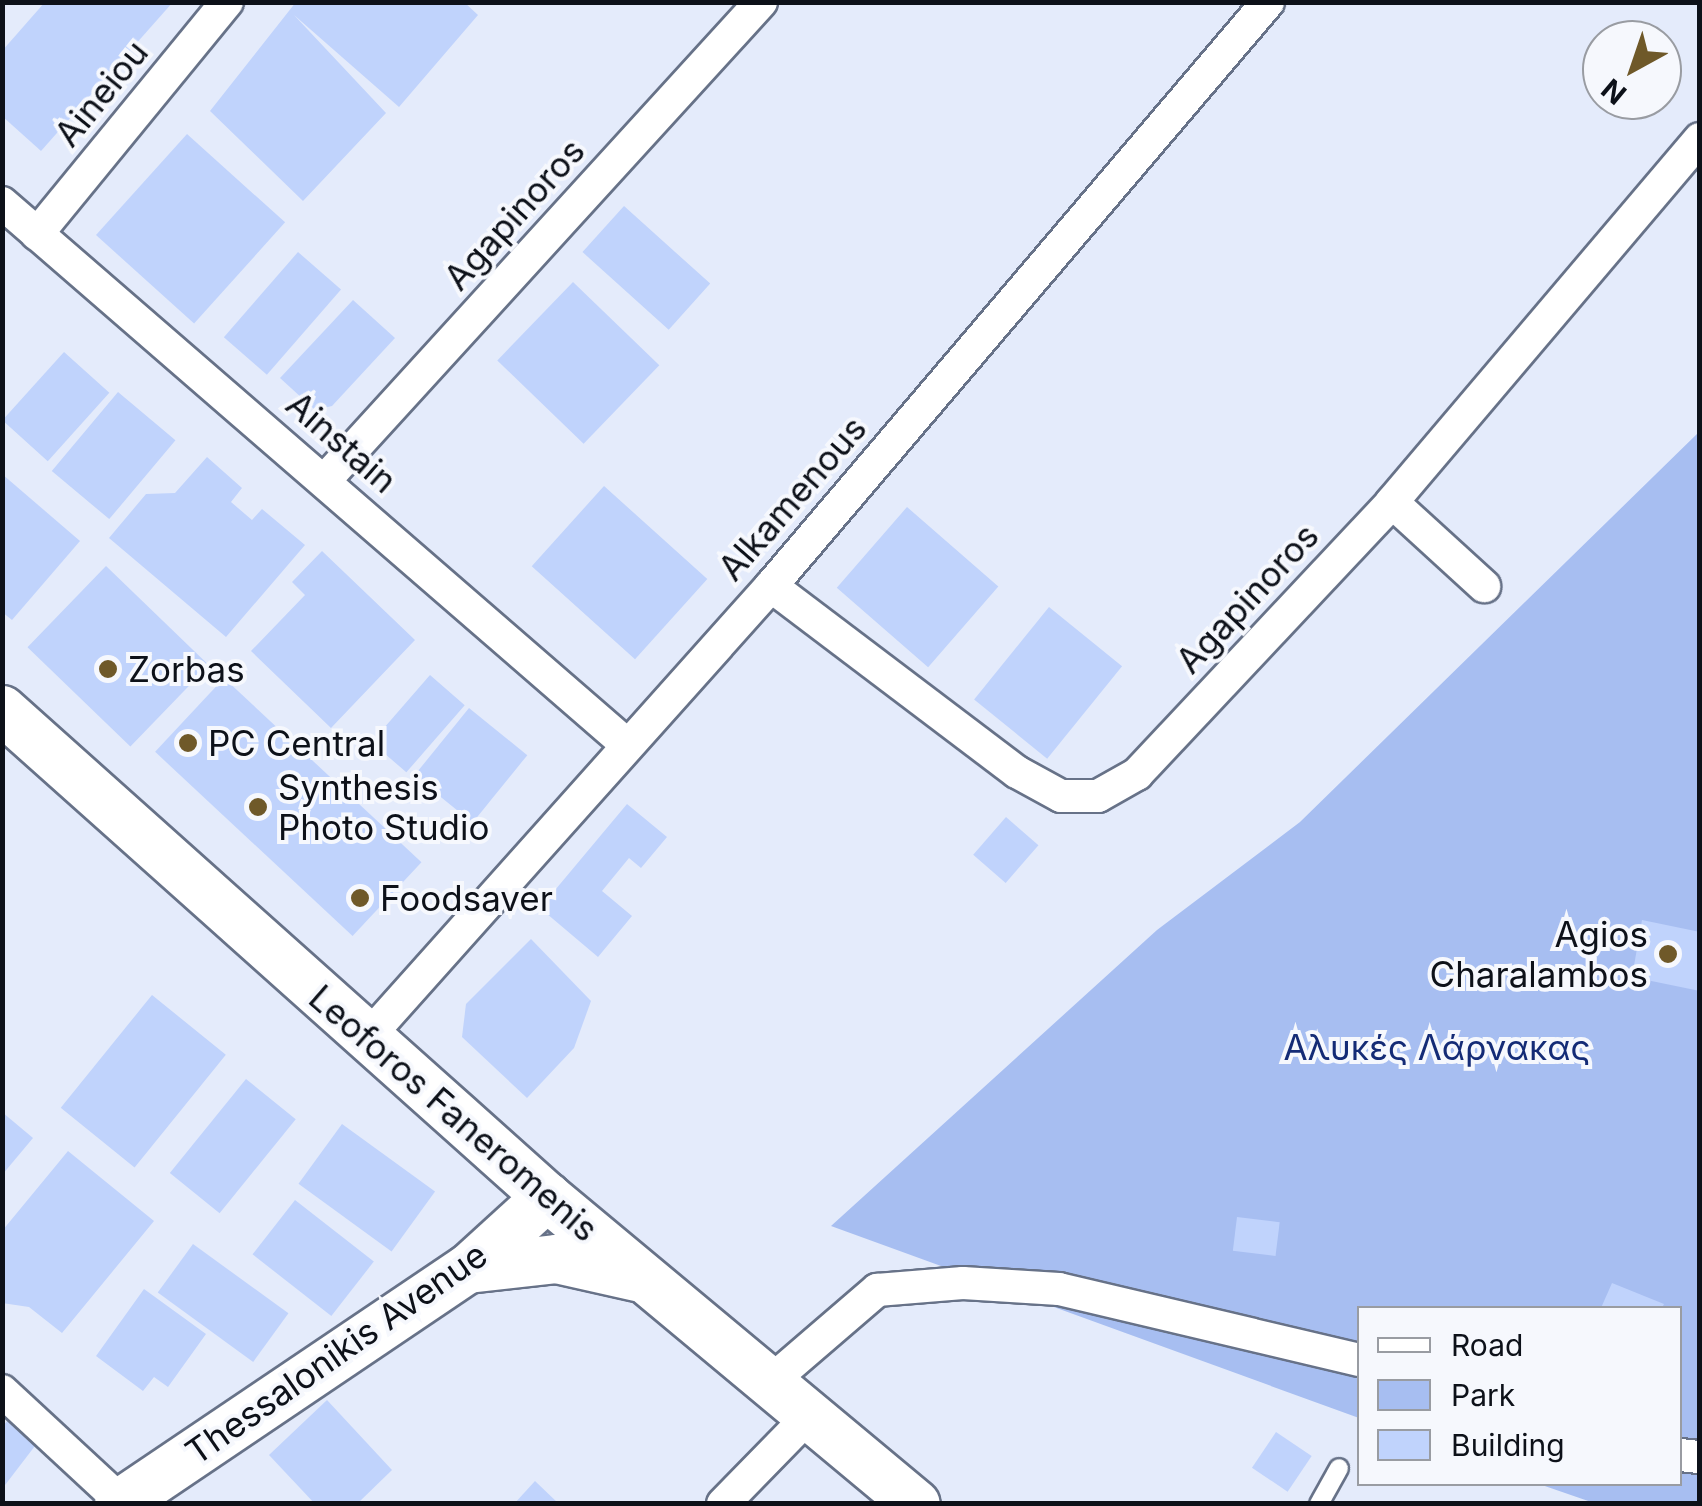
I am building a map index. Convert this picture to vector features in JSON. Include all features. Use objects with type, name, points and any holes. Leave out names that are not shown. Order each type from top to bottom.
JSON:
[{"type":"main road","name":"Leoforos Faneromenis","points":[[2,710],[547,1197],[807,1418],[916,1504]]},
{"type":"main road","name":"Thessalonikis Avenue","points":[[122,1503],[468,1268],[547,1197]]},
{"type":"main road","points":[[468,1268],[557,1259],[647,1280]]},
{"type":"street","name":"Aineiou","points":[[37,234],[227,2]]},
{"type":"street","name":"Agapinoros","points":[[325,480],[761,2]]},
{"type":"street","name":"Alkamenous","points":[[367,1038],[770,586],[1268,2]]},
{"type":"street","name":"Agapinoros","points":[[770,586],[1017,772],[1062,796],[1098,796],[1137,774],[1392,502],[1700,139]]},
{"type":"street","name":"Ainstain","points":[[2,203],[626,744]]},
{"type":"street","points":[[1392,502],[1484,586]]},
{"type":"street","points":[[770,1383],[877,1290],[963,1283],[1059,1289],[1357,1359]]},
{"type":"street","points":[[2,1391],[122,1503]]},
{"type":"street","points":[[723,1504],[807,1418]]},
{"type":"lane","points":[[1319,1504],[1339,1468]]},
{"type":"green space","name":"Αλυκές Λάρνακας","points":[[1699,432],[1699,1503],[1594,1503],[1545,1486],[1682,1486],[1682,1306],[1357,1306],[1357,1417],[831,1226],[1157,930],[1300,822]]},
{"type":"building","points":[[45,2],[173,2],[41,151],[2,116],[2,51]]},
{"type":"building","points":[[296,2],[464,2],[478,15],[399,107],[294,15],[386,113],[303,201],[210,111]]},
{"type":"building","points":[[187,134],[285,222],[194,323],[96,235]]},
{"type":"building","points":[[624,206],[710,284],[669,330],[583,252]]},
{"type":"building","points":[[298,252],[341,289],[267,375],[224,337]]},
{"type":"building","points":[[573,282],[659,365],[584,444],[497,360]]},
{"type":"building","points":[[353,300],[395,338],[332,406],[315,410],[280,378]]},
{"type":"building","points":[[64,352],[109,393],[48,461],[2,420]]},
{"type":"building","points":[[118,392],[175,440],[109,519],[52,471]]},
{"type":"building","points":[[207,457],[242,488],[231,502],[252,520],[262,509],[305,545],[226,637],[109,538],[146,494],[175,493]]},
{"type":"building","points":[[2,474],[80,541],[12,620],[2,612]]},
{"type":"building","points":[[604,486],[707,579],[635,659],[532,566]]},
{"type":"building","points":[[907,507],[998,586],[928,667],[837,588]]},
{"type":"building","points":[[322,551],[415,640],[331,728],[251,651],[305,595],[292,582]]},
{"type":"building","points":[[106,566],[209,665],[130,747],[28,647]]},
{"type":"building","points":[[1049,607],[1122,666],[1047,759],[974,699]]},
{"type":"building","points":[[430,675],[465,705],[406,772],[372,742]]},
{"type":"building","points":[[224,678],[421,862],[353,936],[155,752]]},
{"type":"building","points":[[469,708],[527,755],[473,823],[414,776]]},
{"type":"building","points":[[627,804],[667,837],[641,868],[629,858],[602,891],[632,916],[598,957],[540,908]]},
{"type":"building","points":[[1006,817],[1038,845],[1006,883],[973,855]]},
{"type":"building","name":"Agios Charalambos","points":[[1642,920],[1700,932],[1700,991],[1632,977]]},
{"type":"building","points":[[531,939],[591,1001],[574,1048],[527,1098],[462,1037],[466,1004]]},
{"type":"building","points":[[152,995],[226,1055],[135,1167],[61,1108]]},
{"type":"building","points":[[246,1079],[296,1119],[220,1213],[170,1173]]},
{"type":"building","points":[[2,1112],[33,1138],[2,1175]]},
{"type":"building","points":[[342,1124],[435,1192],[392,1251],[299,1184]]},
{"type":"building","points":[[68,1151],[154,1221],[62,1333],[29,1307],[2,1303],[2,1231]]},
{"type":"building","points":[[295,1200],[374,1262],[331,1316],[253,1254]]},
{"type":"building","points":[[1237,1217],[1280,1222],[1276,1256],[1233,1251]]},
{"type":"building","points":[[193,1244],[288,1313],[253,1362],[158,1293]]},
{"type":"building","points":[[1612,1283],[1664,1304],[1663,1306],[1602,1306]]},
{"type":"building","points":[[144,1289],[206,1334],[168,1387],[154,1377],[143,1391],[96,1356]]},
{"type":"building","points":[[327,1400],[392,1470],[357,1504],[315,1504],[269,1455]]},
{"type":"building","points":[[8,1420],[38,1442],[2,1489],[2,1427]]},
{"type":"building","points":[[1276,1432],[1312,1456],[1288,1492],[1252,1468]]},
{"type":"building","points":[[535,1481],[559,1504],[514,1504]]},
{"type":"place","name":"Zorbas","points":[[108,669]]},
{"type":"place","name":"PC Central","points":[[188,743]]},
{"type":"place","name":"Synthesis Photo Studio","points":[[258,807]]},
{"type":"place","name":"Foodsaver","points":[[360,898]]},
{"type":"place","name":"Agios Charalambos","points":[[1668,954]]}]
